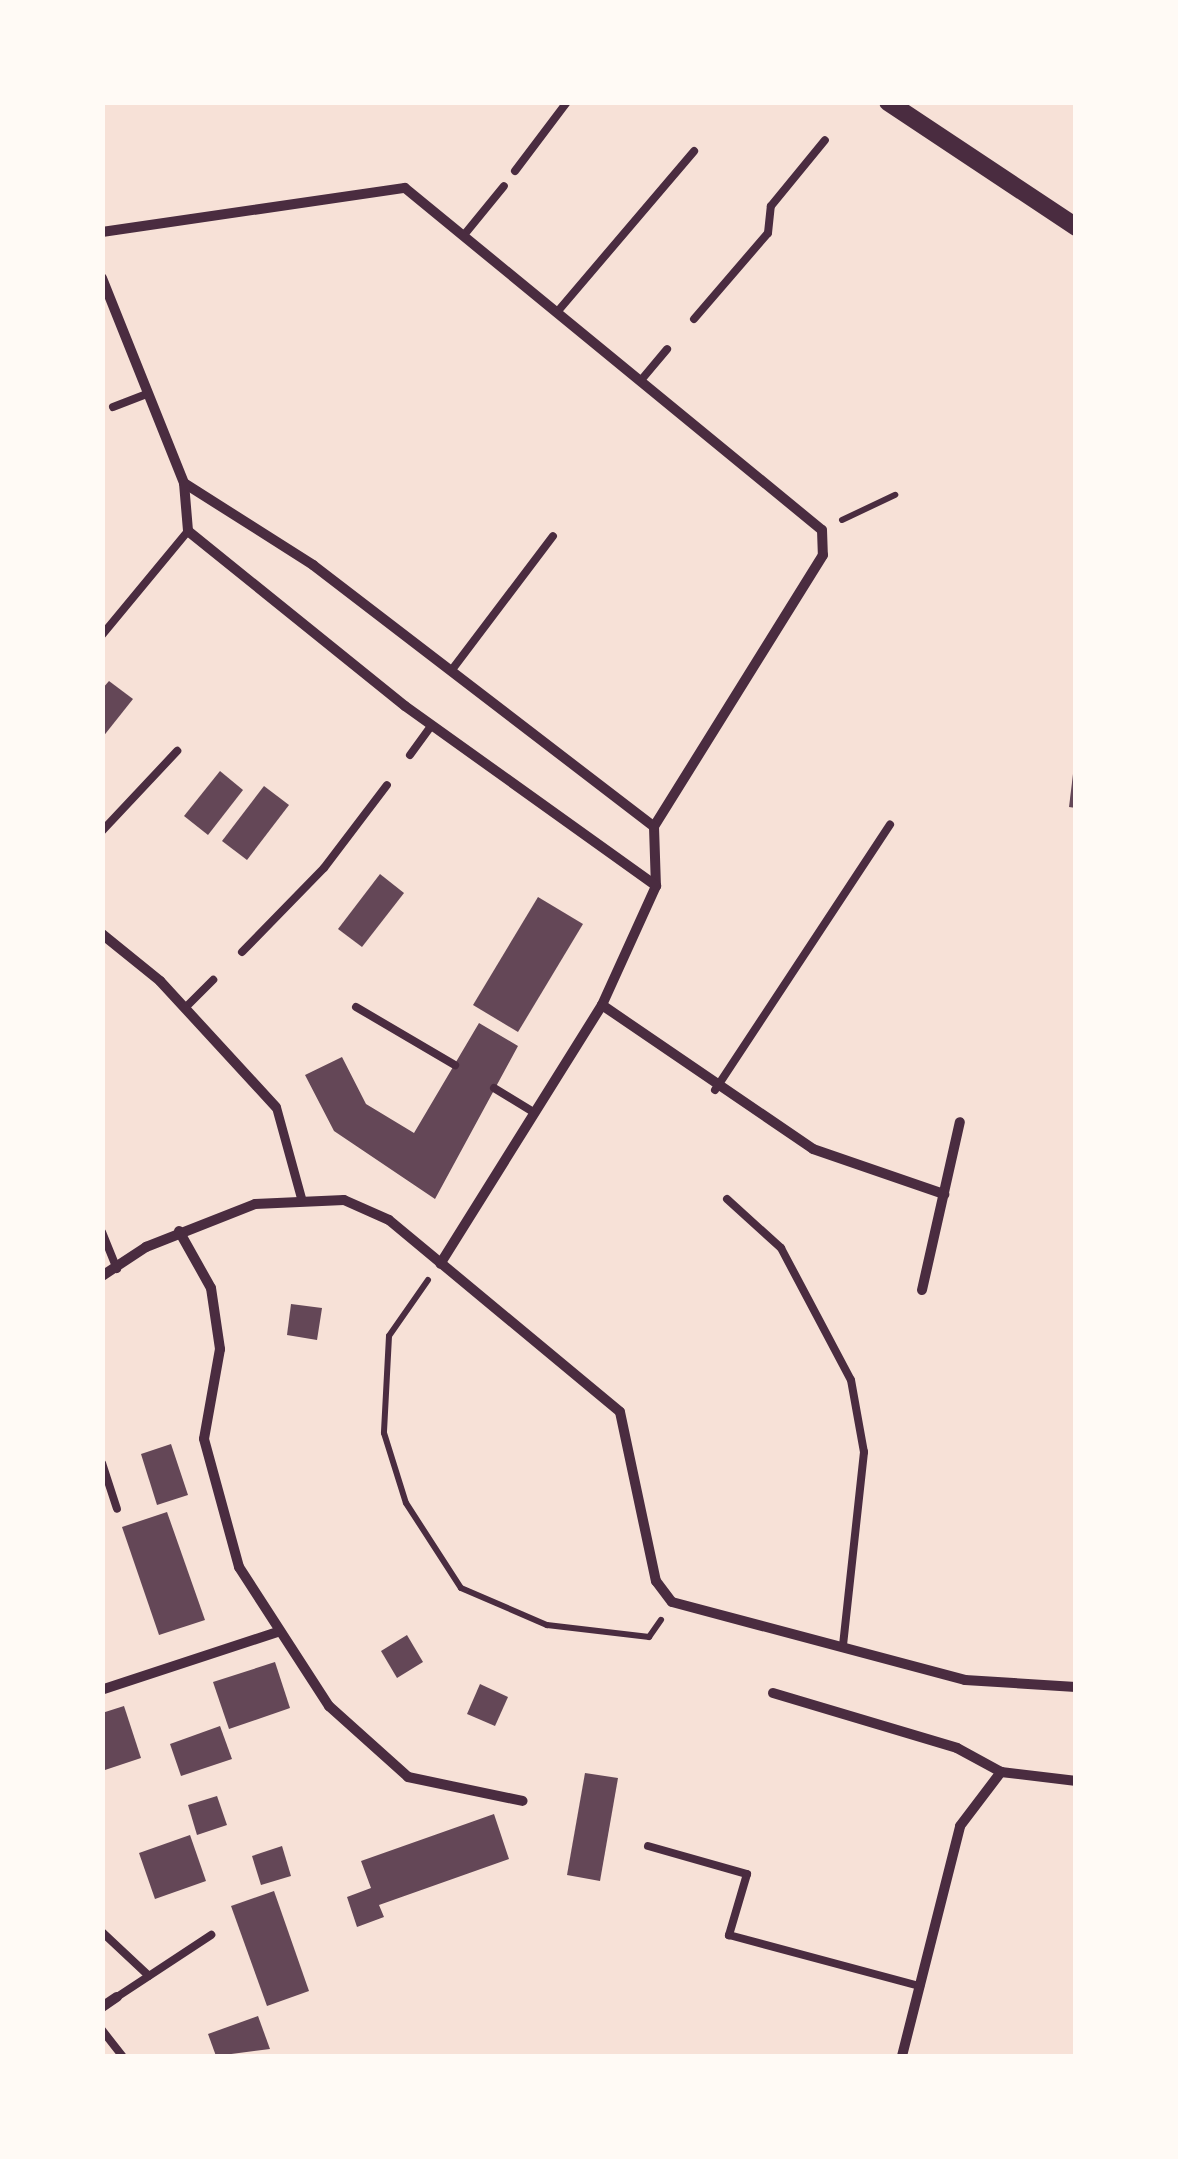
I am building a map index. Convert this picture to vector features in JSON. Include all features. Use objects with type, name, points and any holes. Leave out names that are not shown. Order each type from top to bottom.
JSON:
[{"type":"street","points":[[888,102],[1076,227]]},
{"type":"street","points":[[102,232],[405,188],[822,530],[823,555],[654,827],[656,886],[602,1005],[440,1264]]},
{"type":"street","points":[[102,278],[145,395],[184,484],[188,530],[432,725],[656,886]]},
{"type":"street","points":[[184,484],[313,565],[654,827]]},
{"type":"street","points":[[102,934],[185,1008],[276,1107],[301,1198]]},
{"type":"street","points":[[602,1005],[715,1090],[813,1149],[944,1194]]},
{"type":"street","points":[[922,1290],[960,1122]]},
{"type":"street","points":[[102,1276],[179,1231],[301,1198],[344,1200],[389,1220],[620,1412],[656,1581],[672,1602],[964,1680],[1076,1688]]},
{"type":"street","points":[[179,1231],[212,1288],[220,1349],[204,1440],[238,1567],[329,1706],[408,1778],[523,1802]]},
{"type":"street","points":[[104,1689],[280,1632]]},
{"type":"street","points":[[773,1693],[956,1748],[1001,1772],[1076,1781]]},
{"type":"street","points":[[902,2056],[960,1826],[1001,1772]]},
{"type":"street","points":[[102,2007],[116,1997]]},
{"type":"lane","points":[[516,171],[567,102]]},
{"type":"lane","points":[[694,319],[768,233],[771,206],[824,140]]},
{"type":"lane","points":[[558,312],[694,152]]},
{"type":"lane","points":[[464,235],[504,186]]},
{"type":"lane","points":[[642,380],[668,349]]},
{"type":"lane","points":[[113,408],[145,395]]},
{"type":"lane","points":[[102,635],[188,530]]},
{"type":"lane","points":[[451,671],[553,536]]},
{"type":"lane","points":[[410,755],[432,725]]},
{"type":"lane","points":[[102,832],[177,750]]},
{"type":"lane","points":[[242,952],[324,868],[387,785]]},
{"type":"lane","points":[[715,1090],[890,825]]},
{"type":"lane","points":[[185,1008],[214,980]]},
{"type":"lane","points":[[356,1007],[455,1065]]},
{"type":"lane","points":[[494,1088],[535,1113]]},
{"type":"lane","points":[[727,1199],[781,1248],[851,1380],[864,1452],[843,1645]]},
{"type":"lane","points":[[102,1232],[117,1270]]},
{"type":"lane","points":[[102,1463],[117,1509]]},
{"type":"lane","points":[[648,1846],[747,1874],[728,1935],[920,1986]]},
{"type":"lane","points":[[102,1932],[149,1976]]},
{"type":"lane","points":[[116,1997],[211,1936]]},
{"type":"lane","points":[[102,2030],[122,2056]]},
{"type":"path","points":[[822,530],[895,495]]},
{"type":"path","points":[[440,1264],[389,1336],[384,1433],[406,1504],[462,1588],[548,1625],[649,1637],[672,1602]]},
{"type":"building","points":[[109,681],[133,699],[102,738],[102,689]]},
{"type":"building","points":[[220,771],[243,790],[208,835],[184,816]]},
{"type":"building","points":[[1076,774],[1076,808],[1069,807]]},
{"type":"building","points":[[264,786],[289,805],[247,860],[222,841]]},
{"type":"building","points":[[380,874],[404,893],[362,947],[338,929]]},
{"type":"building","points":[[538,897],[583,924],[518,1032],[473,1005]]},
{"type":"building","points":[[479,1023],[518,1046],[435,1199],[334,1131],[305,1075],[342,1057],[366,1104],[414,1133]]},
{"type":"building","points":[[291,1304],[322,1308],[317,1340],[287,1335]]},
{"type":"building","points":[[171,1444],[188,1495],[157,1505],[141,1454]]},
{"type":"building","points":[[167,1512],[205,1620],[159,1635],[122,1527]]},
{"type":"building","points":[[407,1635],[423,1662],[397,1678],[381,1651]]},
{"type":"building","points":[[275,1662],[290,1708],[229,1729],[213,1682]]},
{"type":"building","points":[[480,1684],[508,1697],[495,1726],[467,1714]]},
{"type":"building","points":[[124,1706],[141,1758],[102,1771],[102,1713]]},
{"type":"building","points":[[220,1726],[232,1759],[181,1776],[170,1744]]},
{"type":"building","points":[[585,1773],[618,1778],[600,1881],[567,1875]]},
{"type":"building","points":[[217,1796],[227,1825],[197,1835],[188,1805]]},
{"type":"building","points":[[494,1814],[509,1859],[379,1905],[384,1917],[357,1927],[347,1897],[371,1888],[361,1861]]},
{"type":"building","points":[[190,1835],[206,1881],[155,1899],[139,1853]]},
{"type":"building","points":[[282,1846],[291,1876],[261,1885],[252,1856]]},
{"type":"building","points":[[274,1891],[309,1991],[267,2006],[231,1906]]},
{"type":"building","points":[[258,2016],[270,2049],[216,2056],[208,2034]]}]
